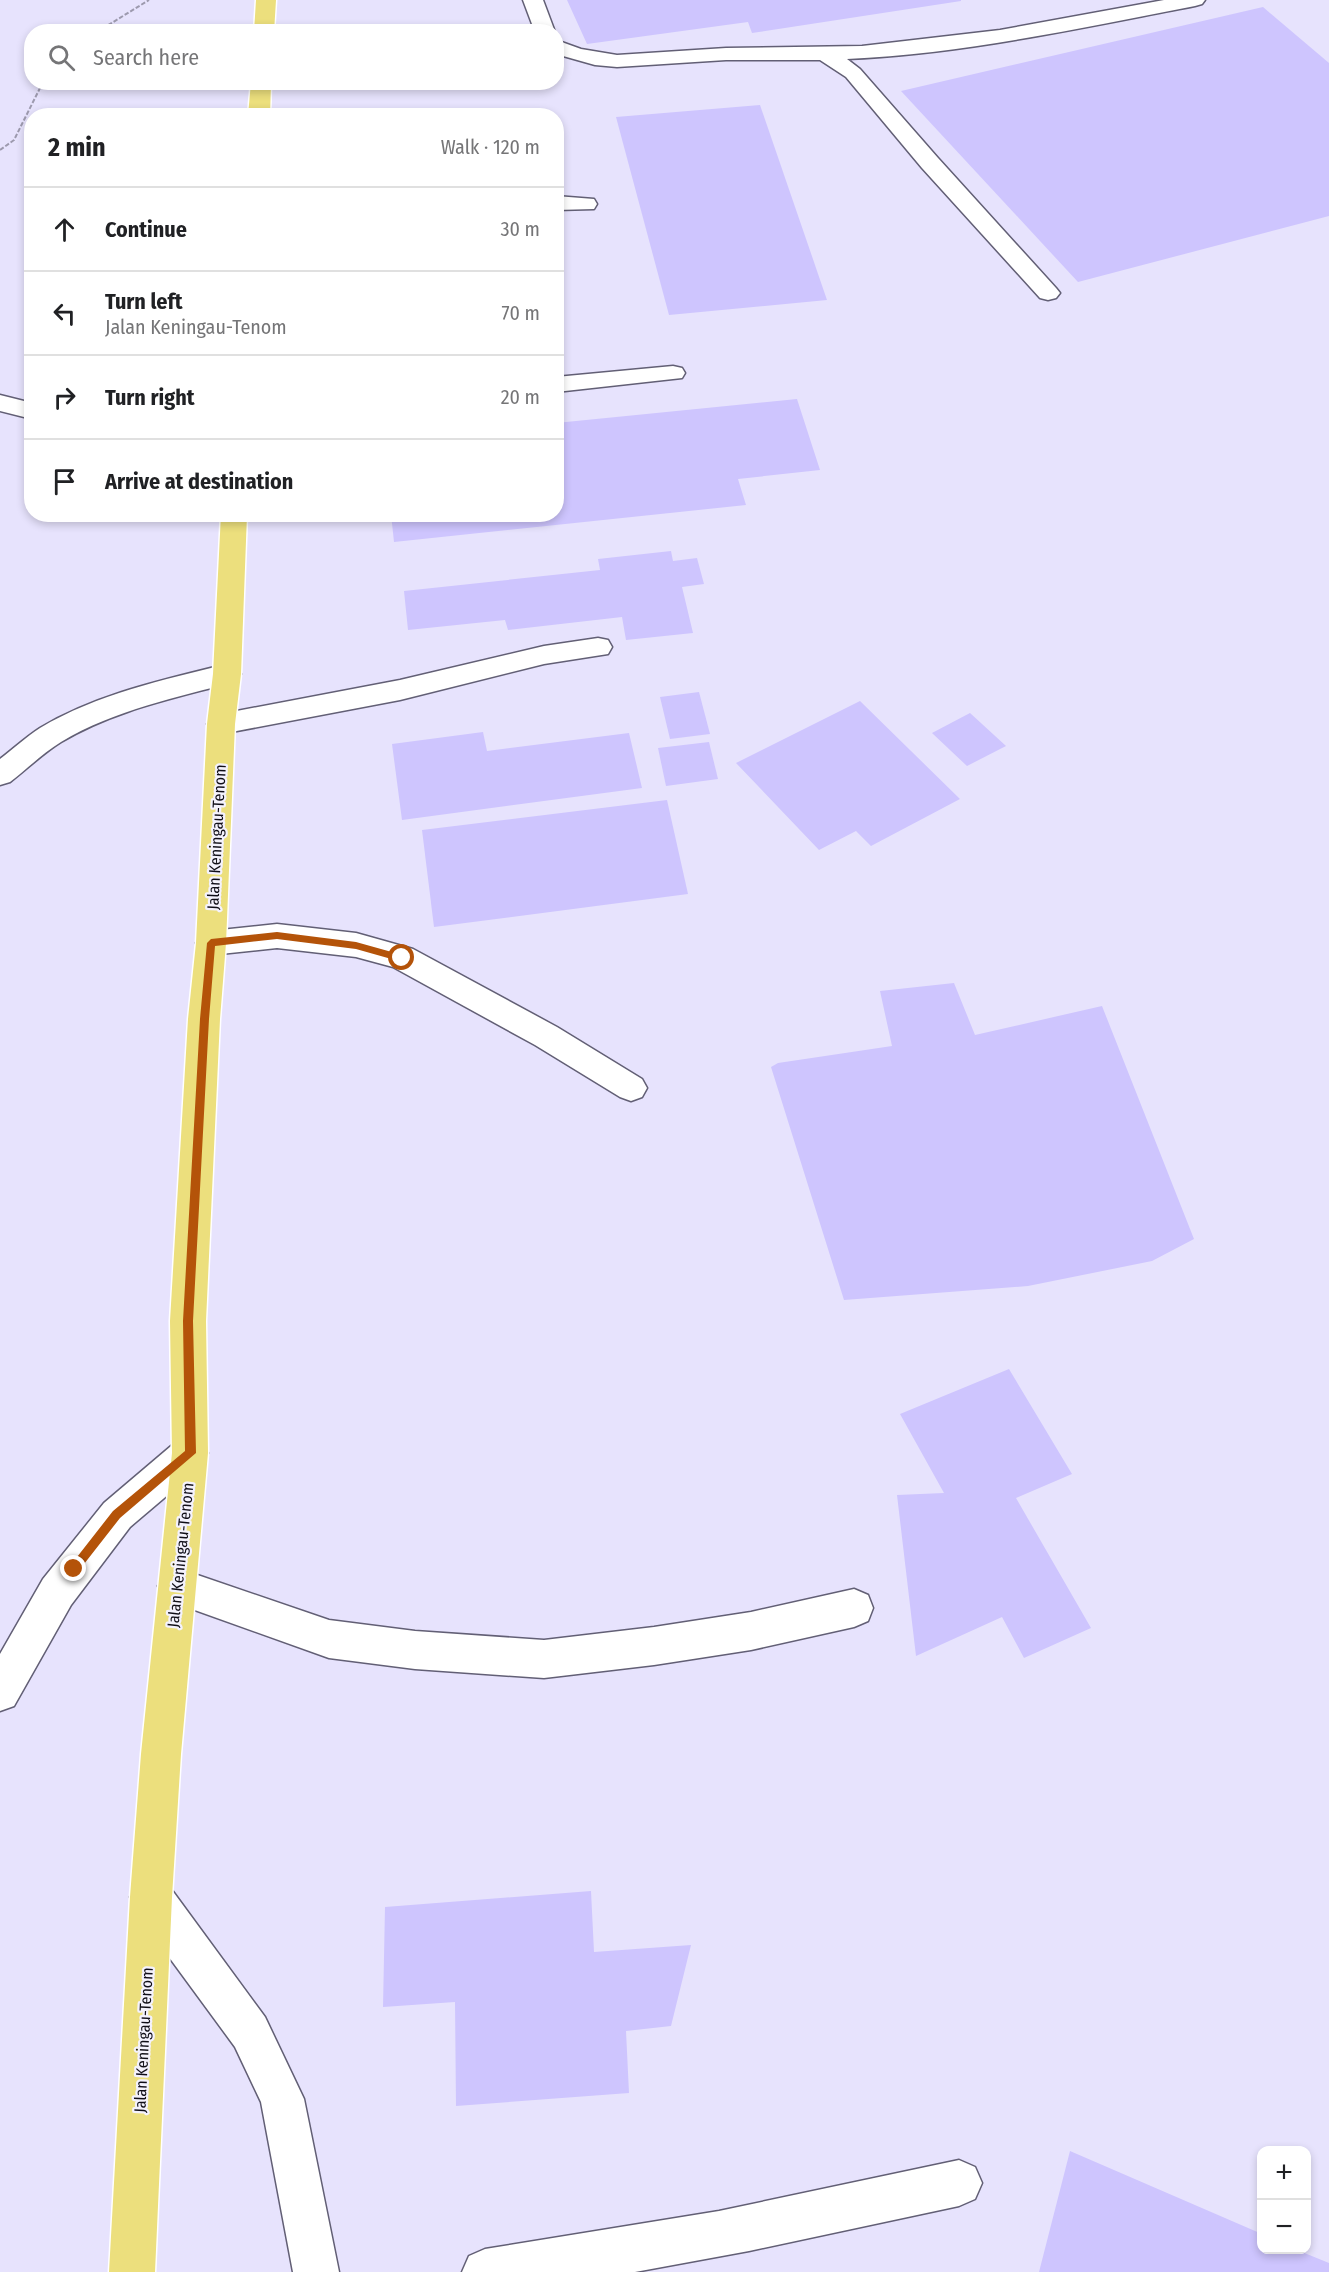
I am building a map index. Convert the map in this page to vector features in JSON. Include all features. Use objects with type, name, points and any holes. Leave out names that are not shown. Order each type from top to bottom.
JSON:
[{"type":"main road","points":[[264,24],[266,0]]},
{"type":"main road","points":[[259,108],[261,90]]},
{"type":"main road","name":"Jalan Keningau-Tenom","points":[[132,2272],[151,1897],[190,1453],[188,1321],[211,943],[221,724],[227,674],[234,522]]},
{"type":"lane","points":[[533,0],[542,24]]},
{"type":"lane","points":[[564,50],[595,59],[624,60],[760,53],[879,52],[1014,34],[1195,0]]},
{"type":"lane","points":[[824,53],[853,73],[1047,293]]},
{"type":"lane","points":[[564,203],[586,204]]},
{"type":"lane","points":[[564,384],[673,373]]},
{"type":"lane","points":[[0,403],[24,409]]},
{"type":"lane","points":[[221,724],[400,690],[544,654],[598,647]]},
{"type":"lane","points":[[0,775],[51,735],[94,714],[137,697],[227,674]]},
{"type":"lane","points":[[211,943],[277,936],[356,945],[402,958],[546,1036],[631,1088]]},
{"type":"lane","points":[[0,1692],[57,1592],[117,1515],[190,1453]]},
{"type":"lane","points":[[177,1586],[330,1639],[415,1650],[544,1659],[654,1646],[751,1631],[854,1608]]},
{"type":"lane","points":[[151,1897],[250,2032],[282,2099],[316,2272]]},
{"type":"lane","points":[[485,2272],[584,2259],[721,2234],[858,2203],[959,2184]]},
{"type":"path","points":[[110,24],[149,0]]},
{"type":"path","points":[[30,108],[39,90]]},
{"type":"path","points":[[0,150],[14,140],[24,120]]},
{"type":"building","points":[[567,0],[961,1],[752,33],[748,22],[587,44]]},
{"type":"building","points":[[1263,7],[1329,63],[1329,216],[1078,282],[901,91]]},
{"type":"building","points":[[760,105],[827,300],[669,315],[616,117]]},
{"type":"building","points":[[797,399],[820,470],[738,479],[746,505],[394,542],[392,522],[564,522],[564,422]]},
{"type":"building","points":[[671,551],[673,561],[697,558],[704,584],[682,587],[693,633],[626,640],[622,617],[508,630],[505,620],[408,630],[404,591],[600,570],[598,559]]},
{"type":"building","points":[[699,692],[710,734],[670,739],[660,697]]},
{"type":"building","points":[[860,701],[960,799],[871,846],[856,831],[819,850],[736,763]]},
{"type":"building","points":[[970,713],[1006,746],[967,766],[932,733]]},
{"type":"building","points":[[483,732],[487,751],[629,733],[642,788],[402,820],[392,744]]},
{"type":"building","points":[[709,742],[718,779],[666,786],[658,748]]},
{"type":"building","points":[[667,800],[688,894],[434,927],[422,830]]},
{"type":"building","points":[[954,983],[975,1035],[1102,1006],[1194,1239],[1152,1261],[1028,1286],[844,1300],[771,1067],[778,1063],[892,1046],[880,991]]},
{"type":"building","points":[[1009,1369],[1072,1474],[1016,1498],[1091,1628],[1024,1658],[1002,1617],[916,1656],[897,1495],[944,1493],[900,1414]]},
{"type":"building","points":[[591,1891],[594,1952],[691,1945],[671,2026],[626,2031],[629,2093],[456,2106],[455,2002],[383,2007],[385,1907]]},
{"type":"building","points":[[1070,2151],[1257,2232],[1257,2254],[1307,2254],[1329,2263],[1329,2272],[1039,2272]]},
{"type":"route","points":[[74,1569],[117,1515],[190,1453],[188,1321],[204,1019],[211,943],[277,936],[356,945],[402,958]]}]
